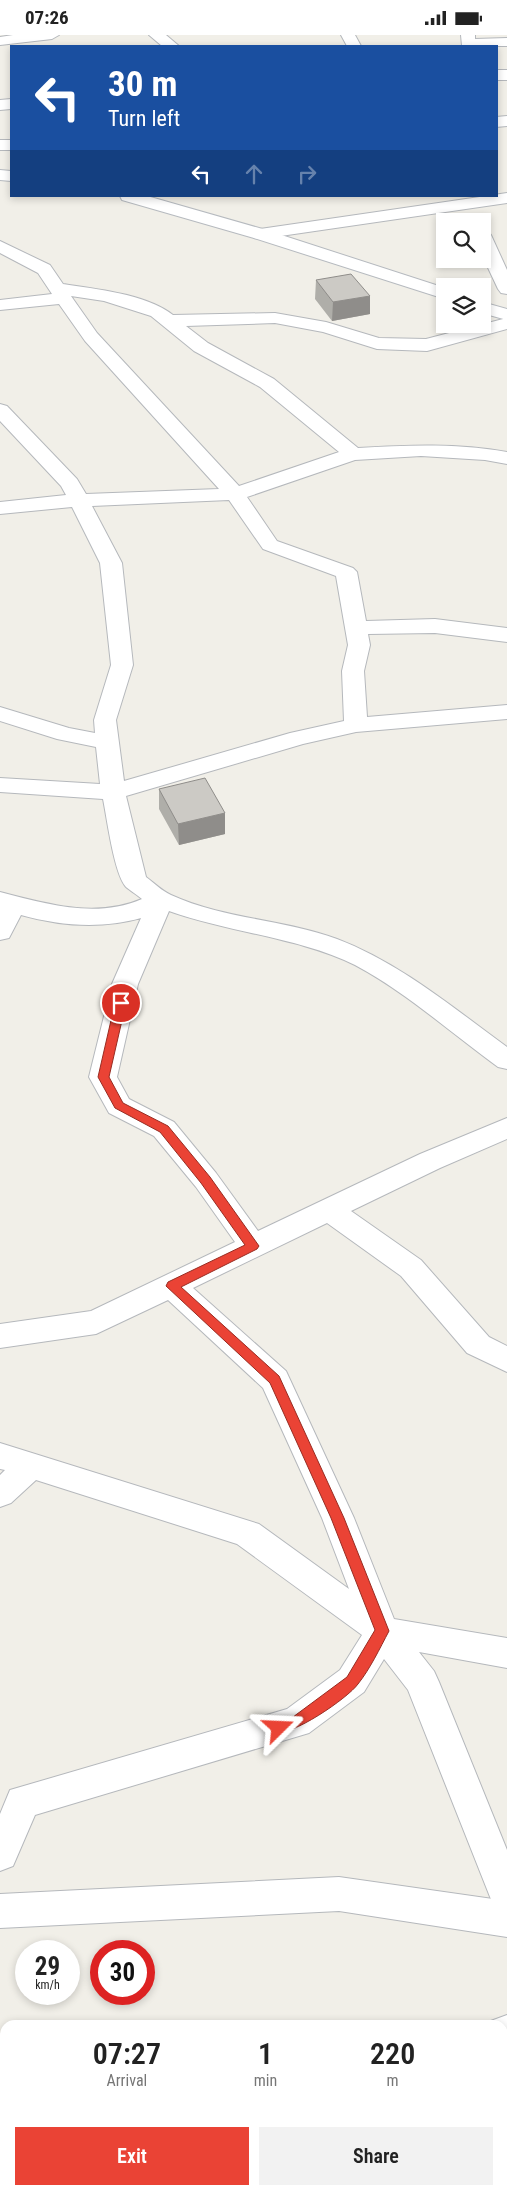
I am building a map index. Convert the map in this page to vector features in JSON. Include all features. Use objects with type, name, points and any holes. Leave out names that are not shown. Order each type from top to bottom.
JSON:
[{"type":"street","points":[[0,41],[52,35]]},
{"type":"street","points":[[156,35],[171,45]]},
{"type":"street","points":[[348,35],[359,35]]},
{"type":"street","points":[[466,41],[507,42]]},
{"type":"street","points":[[134,197],[260,233],[436,291]]},
{"type":"street","points":[[401,197],[413,211]]},
{"type":"street","points":[[260,233],[413,211],[465,200],[507,198]]},
{"type":"street","points":[[465,200],[472,213]]},
{"type":"street","points":[[0,245],[44,269],[91,337],[234,494],[270,545],[346,572],[359,645],[353,671],[356,725]]},
{"type":"street","points":[[491,254],[507,289]]},
{"type":"street","points":[[0,305],[60,293],[107,297],[157,312],[201,347],[267,383],[353,454]]},
{"type":"street","points":[[491,310],[507,315]]},
{"type":"street","points":[[169,321],[275,318],[326,327],[377,343],[427,345],[507,323]]},
{"type":"street","points":[[0,410],[70,483],[110,563],[122,665],[105,720],[113,792],[127,857],[136,881],[162,900],[198,913],[325,944],[363,959],[396,979],[507,1060]]},
{"type":"street","points":[[0,508],[78,500],[234,494],[353,454],[421,449],[507,458]]},
{"type":"street","points":[[356,628],[435,626],[507,635]]},
{"type":"street","points":[[0,785],[113,792],[298,738],[356,725],[507,712]]},
{"type":"street","points":[[0,714],[65,734],[108,742]]},
{"type":"street","points":[[0,932],[6,903],[84,918],[129,913],[162,900]]},
{"type":"street","points":[[162,900],[125,984],[103,1077],[119,1106],[164,1129],[206,1180],[253,1246]]},
{"type":"street","points":[[0,1336],[96,1322],[430,1161],[507,1128]]},
{"type":"street","points":[[329,1210],[411,1269],[478,1345],[507,1360]]},
{"type":"street","points":[[172,1286],[275,1380],[338,1518],[382,1631]]},
{"type":"street","points":[[0,1456],[248,1534],[382,1631],[422,1682],[507,1895]]},
{"type":"street","points":[[0,1494],[31,1466]]},
{"type":"street","points":[[382,1631],[507,1653]]},
{"type":"street","points":[[0,1854],[23,1802],[297,1722],[352,1681],[382,1631]]},
{"type":"street","points":[[0,1911],[339,1894],[507,1919]]},
{"type":"building","points":[[351,274],[370,296],[333,302],[316,280]]},
{"type":"building","points":[[205,778],[225,813],[178,824],[159,789]]},
{"type":"route","points":[[121,1003],[103,1077],[119,1106],[164,1129],[206,1180],[253,1246],[172,1286],[275,1380],[338,1518],[382,1631],[352,1681],[297,1722],[279,1728]]}]
